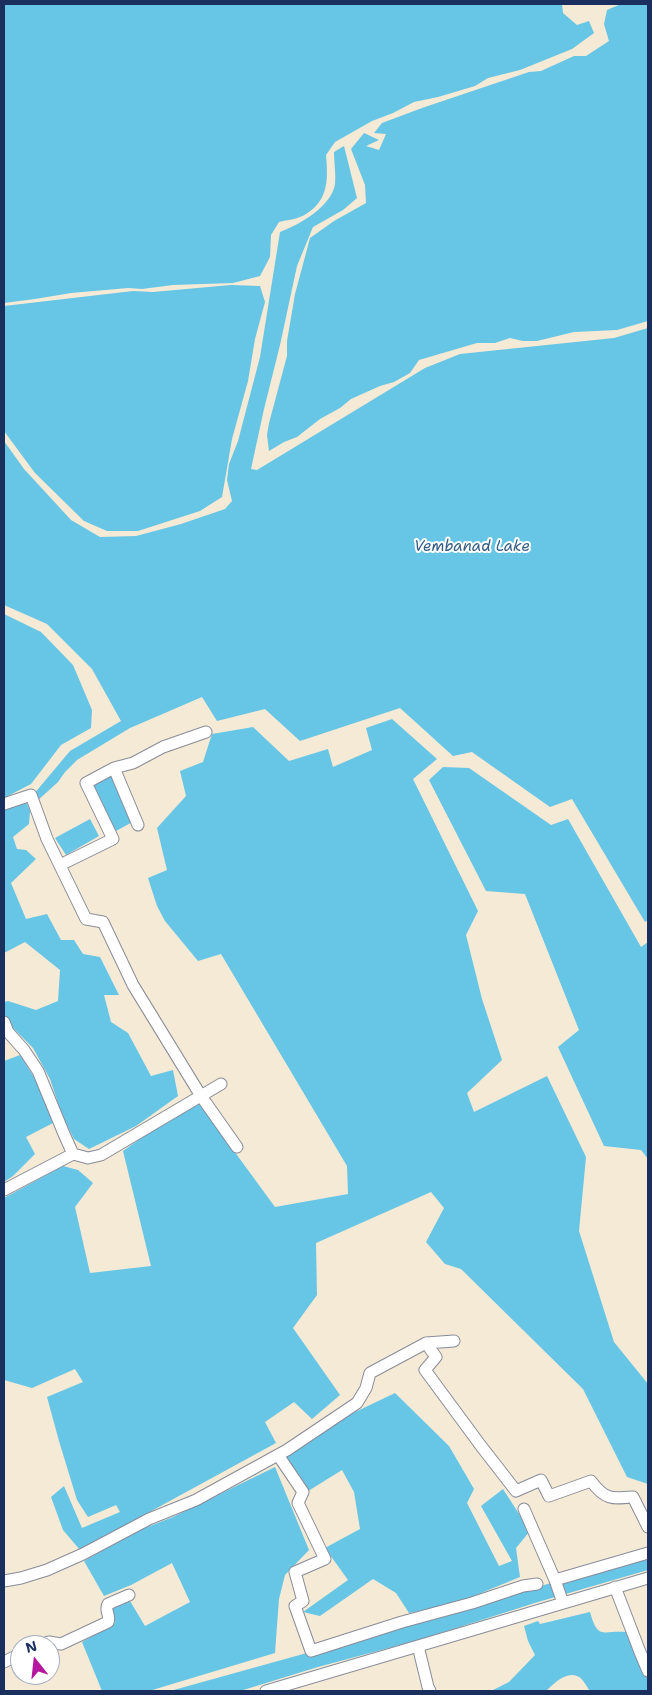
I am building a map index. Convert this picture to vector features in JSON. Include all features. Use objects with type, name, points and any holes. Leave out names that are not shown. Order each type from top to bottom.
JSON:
[{"type":"street","points":[[60,865],[113,839],[86,783],[114,768],[133,762],[163,747],[206,732]]},
{"type":"street","points":[[114,768],[138,826]]},
{"type":"street","points":[[4,804],[31,796],[47,839],[86,919],[103,922],[133,985],[201,1096],[237,1147]]},
{"type":"street","points":[[4,1022],[7,1037],[24,1050],[38,1071],[73,1154]]},
{"type":"street","points":[[4,1190],[73,1154],[88,1158],[101,1155],[221,1084]]},
{"type":"street","points":[[4,1581],[47,1570],[149,1519],[196,1500],[278,1455],[357,1403],[366,1388],[370,1373],[426,1343],[454,1341]]},
{"type":"street","points":[[426,1343],[436,1357],[425,1370],[516,1491],[541,1480],[549,1496],[591,1482],[600,1493],[614,1499],[633,1497],[648,1526]]},
{"type":"street","points":[[278,1455],[303,1492],[298,1503],[325,1559],[295,1572],[303,1601],[295,1606],[311,1651],[523,1586],[537,1584]]},
{"type":"street","points":[[524,1508],[563,1603]]},
{"type":"street","points":[[555,1580],[648,1553]]},
{"type":"street","points":[[266,1691],[648,1578]]},
{"type":"street","points":[[615,1587],[648,1671]]},
{"type":"street","points":[[60,1644],[108,1622],[106,1608],[108,1604],[129,1596]]},
{"type":"street","points":[[418,1646],[430,1691]]},
{"type":"water","points":[[4,4],[562,4],[563,13],[577,25],[589,21],[594,33],[572,49],[520,70],[488,78],[475,86],[414,102],[372,121],[335,142],[326,155],[327,180],[323,195],[314,208],[303,216],[279,222],[271,235],[270,257],[260,276],[233,283],[173,285],[142,289],[128,288],[71,293],[4,303]]},
{"type":"water","points":[[621,4],[648,4],[648,321],[617,330],[574,332],[537,341],[523,341],[510,338],[495,343],[477,343],[419,360],[410,373],[394,382],[351,399],[297,437],[269,451],[267,435],[269,423],[287,356],[287,341],[295,294],[310,238],[334,221],[366,203],[365,185],[351,149],[364,133],[379,140],[366,146],[379,150],[386,134],[374,133],[382,123],[529,72],[541,71],[574,56],[586,56],[609,41],[604,24],[607,10]]},
{"type":"water","name":"Vembanad Lake","points":[[344,146],[357,198],[343,210],[313,227],[297,266],[251,469],[257,470],[425,368],[460,354],[614,338],[648,328],[648,920],[645,922],[572,799],[550,807],[472,752],[453,756],[400,708],[300,741],[265,709],[217,721],[202,697],[130,728],[77,760],[58,782],[37,801],[33,795],[70,751],[121,721],[92,669],[47,624],[4,605],[4,441],[24,469],[71,520],[100,537],[136,536],[181,524],[225,509],[232,501],[227,480],[229,464],[238,441],[260,357],[280,232],[314,214],[328,200],[335,184],[334,152]]},
{"type":"water","points":[[231,285],[260,286],[265,302],[255,339],[248,381],[232,439],[222,497],[200,511],[138,531],[107,531],[84,521],[35,473],[4,431],[4,306],[133,291],[153,292]]},
{"type":"water","points":[[4,614],[41,632],[73,665],[92,710],[91,728],[61,745],[31,784],[4,798]]},
{"type":"water","points":[[392,719],[437,759],[413,779],[478,911],[466,935],[482,999],[502,1060],[467,1093],[474,1112],[547,1076],[586,1157],[579,1231],[614,1342],[648,1384],[648,1484],[627,1477],[583,1389],[461,1269],[445,1264],[426,1242],[444,1208],[431,1192],[316,1243],[317,1295],[293,1328],[340,1395],[312,1419],[294,1402],[265,1422],[276,1443],[80,1550],[63,1530],[51,1497],[64,1486],[82,1528],[120,1512],[116,1505],[88,1517],[77,1500],[47,1397],[83,1382],[75,1369],[32,1388],[4,1380],[4,1198],[63,1166],[78,1170],[93,1183],[75,1207],[90,1273],[151,1266],[123,1151],[196,1099],[275,1207],[348,1194],[347,1166],[221,954],[198,961],[165,921],[157,906],[148,878],[167,870],[157,828],[186,796],[180,771],[203,762],[212,734],[253,727],[289,761],[328,749],[333,767],[372,750],[366,728]]},
{"type":"water","points":[[443,767],[469,768],[551,825],[568,819],[641,947],[648,942],[648,1159],[641,1150],[604,1146],[558,1047],[579,1030],[525,894],[486,891],[429,780]]},
{"type":"water","points":[[110,774],[136,820],[116,831],[91,785]]},
{"type":"water","points":[[25,799],[30,811],[29,824],[13,837],[17,849],[26,850],[36,859],[11,883],[26,919],[47,914],[61,940],[74,940],[83,954],[100,957],[119,995],[104,995],[111,1022],[128,1033],[151,1076],[173,1070],[178,1096],[136,1126],[89,1149],[74,1139],[62,1115],[50,1079],[33,1048],[6,1021],[4,1016],[4,1002],[8,1001],[36,1010],[58,1001],[60,970],[25,942],[4,953],[4,806]]},
{"type":"water","points":[[90,819],[99,836],[66,855],[55,838]]},
{"type":"water","points":[[20,1055],[37,1082],[53,1123],[26,1137],[35,1154],[13,1176],[4,1182],[4,1061]]},
{"type":"water","points":[[395,1393],[449,1446],[474,1489],[467,1503],[499,1566],[512,1561],[481,1506],[503,1489],[530,1531],[516,1548],[520,1577],[457,1603],[409,1613],[396,1593],[373,1579],[320,1616],[303,1612],[348,1580],[325,1548],[360,1529],[354,1492],[342,1470],[305,1493],[282,1456],[351,1414]]},
{"type":"water","points":[[275,1467],[309,1550],[285,1575],[279,1599],[275,1653],[149,1691],[102,1691],[82,1642],[115,1623],[108,1608],[130,1601],[145,1626],[190,1602],[172,1563],[131,1585],[104,1596],[84,1561],[137,1531],[173,1517]]},
{"type":"water","points":[[648,1555],[648,1570],[538,1602],[422,1639],[318,1667],[240,1691],[170,1691],[368,1636]]},
{"type":"water","points":[[590,1612],[599,1631],[626,1632],[648,1680],[648,1691],[590,1691],[581,1678],[568,1675],[546,1691],[491,1691],[509,1682],[535,1655],[528,1641],[524,1626],[538,1621],[540,1624]]}]
